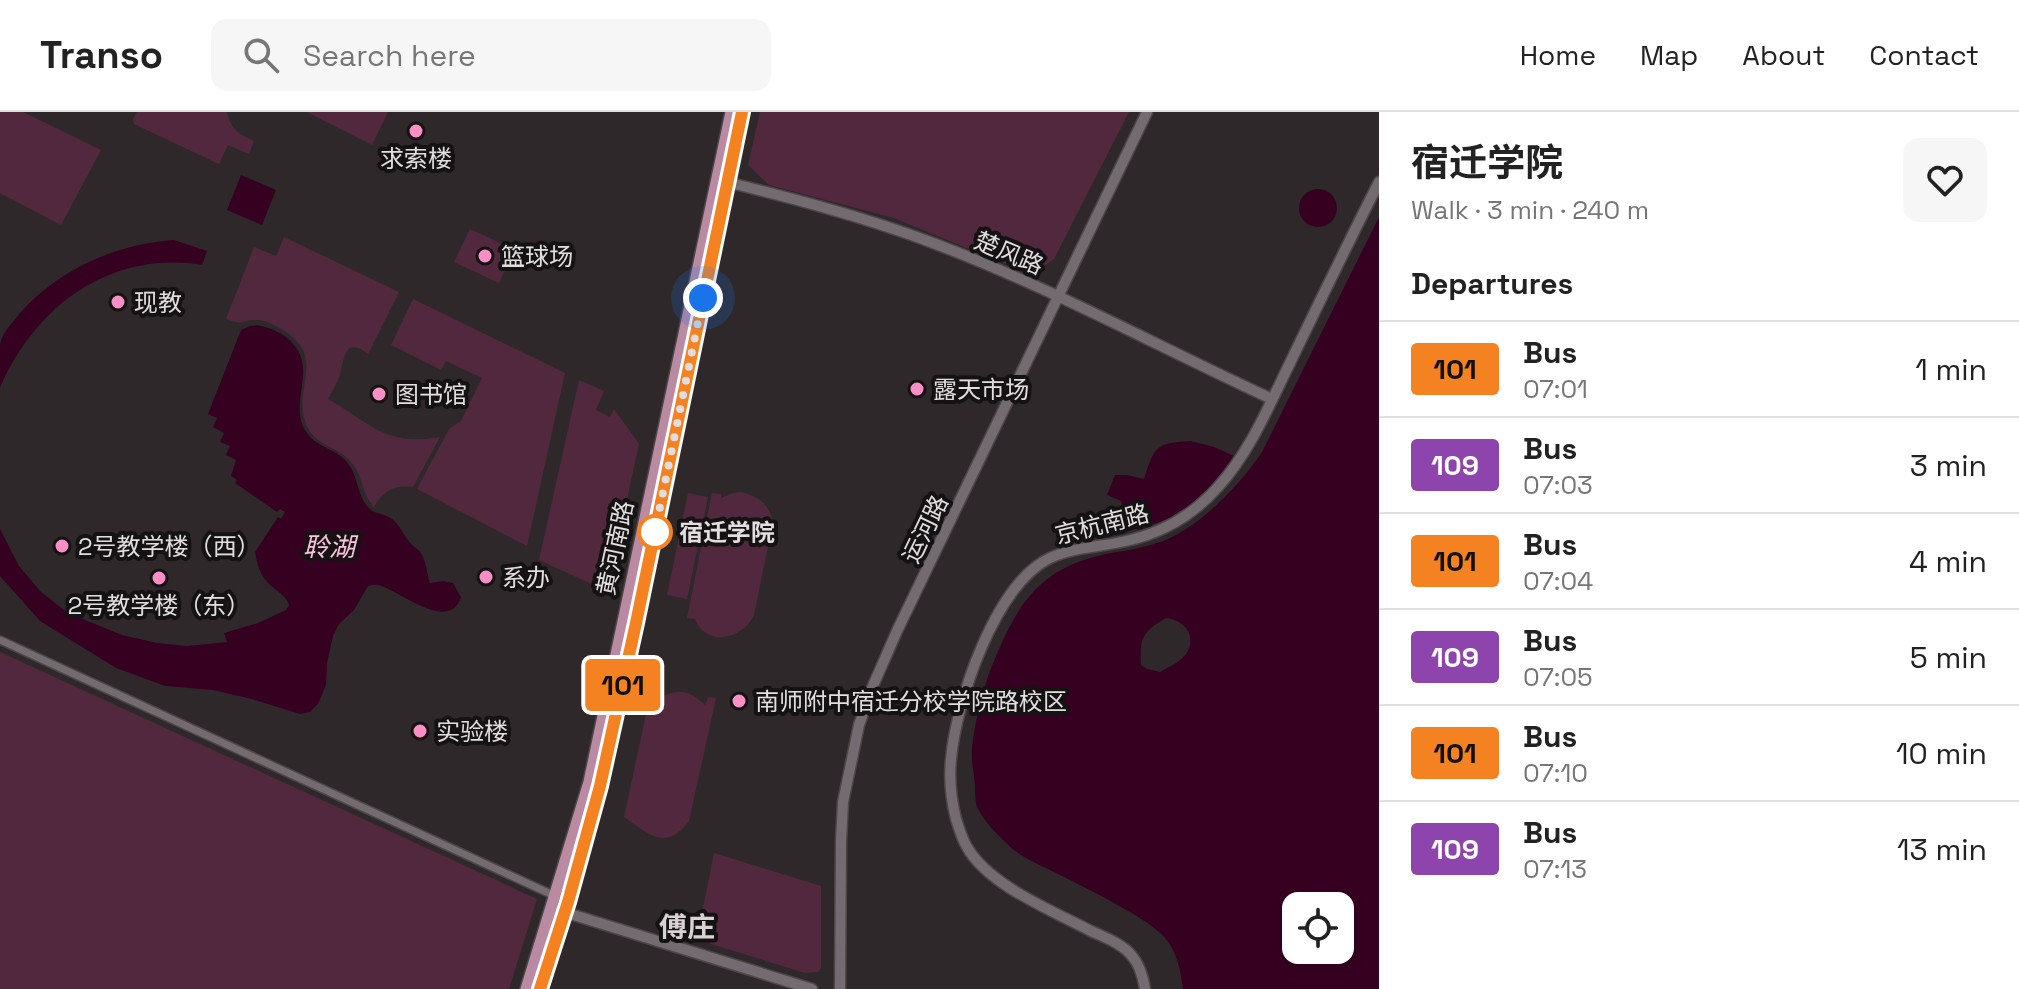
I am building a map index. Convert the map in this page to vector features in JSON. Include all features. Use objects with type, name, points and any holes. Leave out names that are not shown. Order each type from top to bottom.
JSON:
[{"type":"main road","name":"黄河南路","points":[[540,989],[600,786],[636,623],[721,181],[731,112]]},
{"type":"main road","name":"黄河南路","points":[[526,989],[589,782],[721,181],[742,112]]},
{"type":"street","name":"运河路","points":[[840,989],[842,815],[849,764],[868,697],[1147,112]]},
{"type":"street","name":"楚风路","points":[[721,181],[818,206],[933,243],[1058,295],[1272,399]]},
{"type":"street","name":"京杭南路","points":[[1145,989],[1141,970],[1131,954],[1013,890],[988,872],[967,848],[956,817],[950,785],[951,756],[964,695],[1002,605],[1011,590],[1028,574],[1047,559],[1069,550],[1127,541],[1169,527],[1187,516],[1218,488],[1239,461],[1272,399],[1379,182]]},
{"type":"street","points":[[0,640],[555,896],[566,907]]},
{"type":"street","points":[[551,908],[566,907],[812,989]]},
{"type":"shaded area","points":[[0,112],[23,112],[101,150],[61,225],[0,193]]},
{"type":"shaded area","points":[[137,112],[227,112],[236,131],[254,141],[249,154],[228,145],[219,164],[134,124]]},
{"type":"shaded area","points":[[307,112],[388,112],[372,145]]},
{"type":"shaded area","points":[[760,112],[1129,112],[1054,259],[1032,275],[894,218],[769,185],[748,165]]},
{"type":"shaded area","name":"篮球场","points":[[470,229],[515,250],[499,283],[454,262]]},
{"type":"shaded area","points":[[284,237],[399,292],[368,354],[355,347],[347,351],[328,399],[392,436],[406,439],[440,437],[413,487],[390,490],[374,507],[352,463],[318,440],[308,427],[302,406],[305,354],[299,344],[287,332],[269,323],[226,319],[254,247],[276,256]]},
{"type":"shaded area","points":[[413,299],[565,373],[527,546],[417,489],[449,429],[461,421],[482,378],[446,361],[441,370],[391,345]]},
{"type":"shaded area","points":[[579,380],[604,391],[596,410],[610,417],[614,409],[639,444],[607,591],[539,560]]},
{"type":"shaded area","points":[[741,492],[762,502],[773,522],[754,615],[742,630],[716,637],[700,628],[695,619],[687,618],[712,493],[721,494],[721,498]]},
{"type":"shaded area","points":[[688,493],[708,497],[687,599],[667,595]]},
{"type":"shaded area","points":[[0,652],[537,899],[509,989],[0,989]]},
{"type":"shaded area","points":[[651,691],[660,692],[660,698],[672,692],[684,692],[705,705],[708,697],[716,698],[689,821],[680,831],[664,838],[649,834],[624,817]]},
{"type":"shaded area","points":[[714,853],[821,886],[821,968],[818,972],[805,973],[711,944],[705,939],[699,928]]},
{"type":"water","points":[[241,175],[276,190],[262,225],[227,210]]},
{"type":"water","points":[[1318,189],[1331,195],[1337,208],[1331,221],[1318,227],[1305,221],[1299,208],[1305,195]]},
{"type":"water","points":[[1379,217],[1379,989],[1183,989],[1175,954],[1164,936],[1105,898],[1019,854],[992,828],[976,803],[972,754],[980,705],[990,670],[1010,625],[1030,596],[1057,572],[1074,564],[1176,535],[1200,519],[1244,476],[1262,452]],"holes":[[[1166,618],[1173,619],[1190,635],[1186,654],[1160,672],[1147,669],[1141,665],[1144,636]]]},
{"type":"water","points":[[174,240],[207,251],[202,265],[169,263],[137,266],[107,276],[80,290],[55,309],[34,332],[0,388],[1,340],[35,297],[71,272],[110,253],[152,242]]},
{"type":"water","name":"聆湖","points":[[257,325],[282,334],[300,355],[303,377],[300,411],[307,433],[347,463],[367,506],[399,526],[421,553],[430,583],[453,583],[461,597],[455,607],[436,611],[381,586],[368,586],[333,636],[326,685],[318,704],[310,712],[300,714],[213,690],[165,686],[116,668],[40,621],[0,576],[0,529],[19,566],[40,591],[68,613],[122,635],[157,643],[187,646],[227,642],[224,633],[258,623],[286,610],[289,605],[287,601],[263,577],[255,552],[278,517],[281,519],[285,512],[280,509],[277,512],[235,483],[237,480],[231,476],[236,460],[226,455],[230,446],[220,442],[224,433],[213,427],[217,418],[208,414],[241,330]]},
{"type":"water","points":[[1191,441],[1214,447],[1236,459],[1206,492],[1180,513],[1128,531],[1091,536],[1103,515],[1114,515],[1122,505],[1121,501],[1107,495],[1115,475],[1144,479],[1158,448],[1170,443]]},
{"type":"bus line","name":"101","points":[[540,989],[600,786],[742,112]]},
{"type":"place","name":"求索楼","points":[[416,131]]},
{"type":"place","name":"篮球场","points":[[485,256]]},
{"type":"place","name":"现教","points":[[118,302]]},
{"type":"place","name":"露天市场","points":[[917,389]]},
{"type":"place","name":"图书馆","points":[[379,394]]},
{"type":"place","name":"宿迁学院","points":[[655,532]]},
{"type":"place","name":"2号教学楼（西）","points":[[62,546]]},
{"type":"place","name":"系办","points":[[486,577]]},
{"type":"place","name":"2号教学楼（东）","points":[[159,578]]},
{"type":"place","name":"南师附中宿迁分校学院路校区","points":[[739,701]]},
{"type":"place","name":"实验楼","points":[[420,731]]},
{"type":"district","name":"傅庄","points":[[687,927]]},
{"type":"route","points":[[655,532],[653,541],[703,298]]}]
